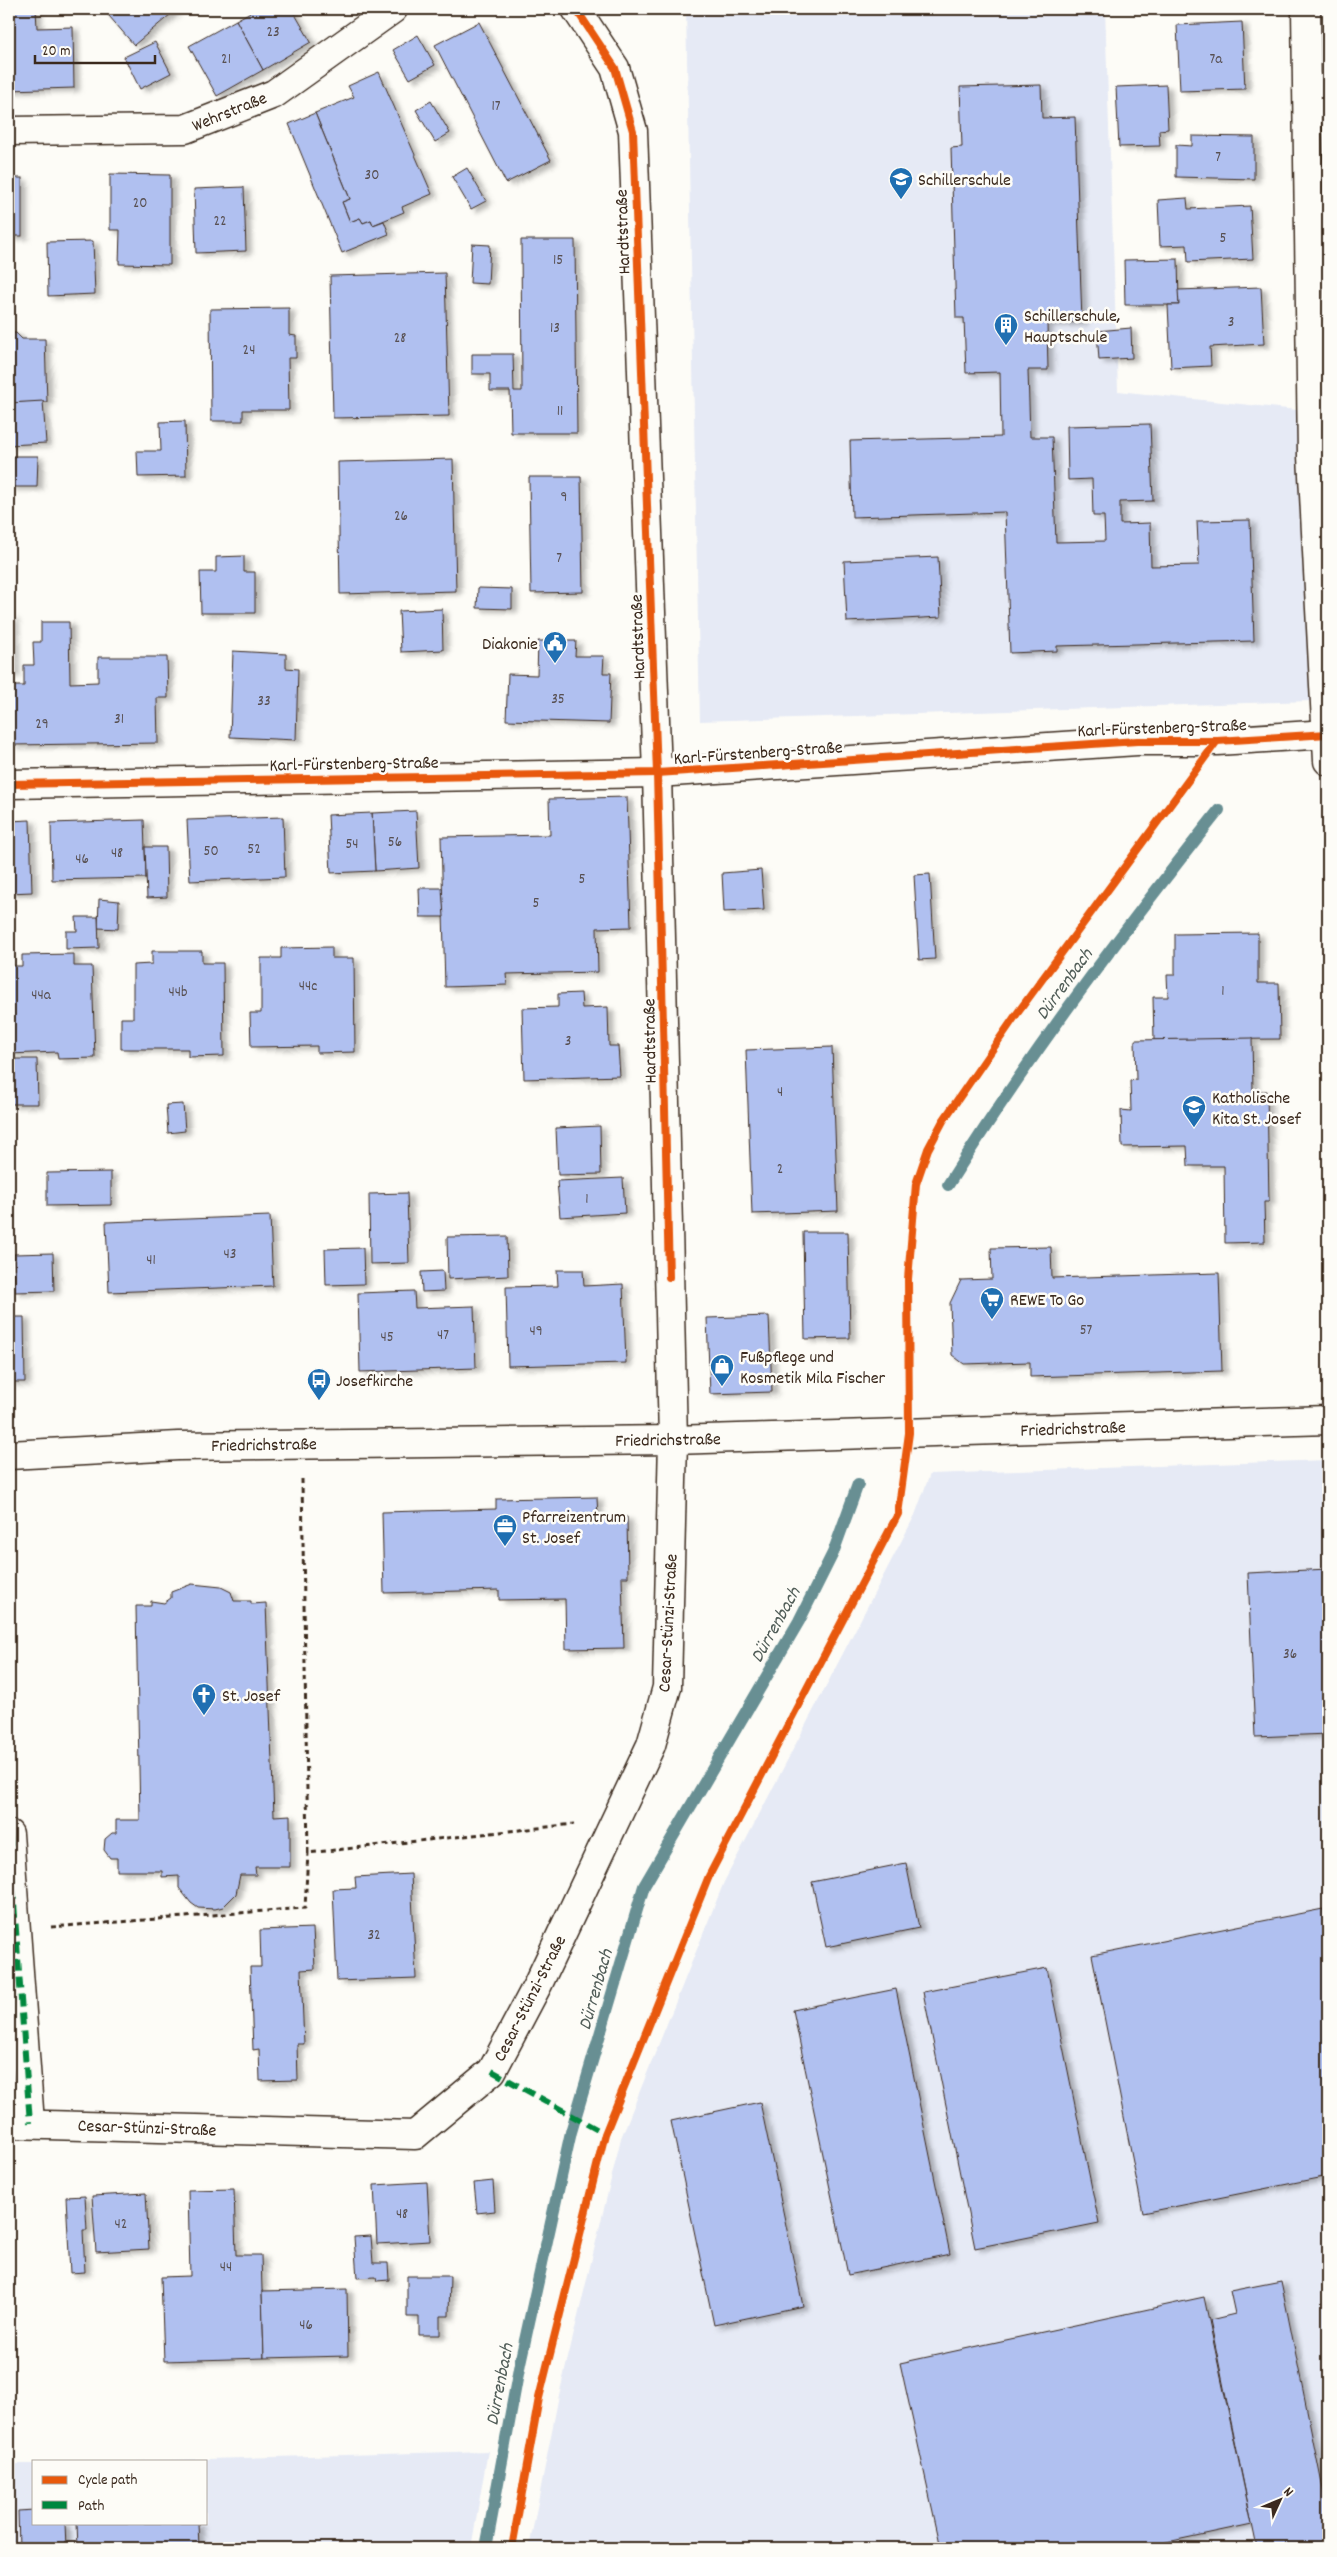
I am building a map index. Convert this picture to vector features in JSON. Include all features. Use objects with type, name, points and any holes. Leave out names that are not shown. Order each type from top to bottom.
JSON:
[{"type":"street","name":"Wehrstraße","points":[[9,131],[185,129],[274,94],[393,9]]},
{"type":"street","name":"Hardtstraße","points":[[576,9],[615,68],[633,131],[657,773],[673,1440]]},
{"type":"street","points":[[1306,9],[1312,456],[1328,761]]},
{"type":"street","name":"Karl-Fürstenberg-Straße","points":[[9,784],[657,773],[1137,742],[1217,741],[1328,734]]},
{"type":"street","name":"Friedrichstraße","points":[[9,1455],[178,1446],[301,1443],[673,1440],[1328,1420]]},
{"type":"street","name":"Cesar-Stünzi-Straße","points":[[19,2123],[415,2136],[492,2071],[538,1984],[651,1745],[667,1688],[673,1440]]},
{"type":"street","points":[[9,1834],[16,1930],[19,2123]]},
{"type":"path","points":[[16,1930],[305,1908],[308,1853],[301,1443]]},
{"type":"path","points":[[308,1853],[615,1820]]},
{"type":"shaded area","name":"Schillerschule","points":[[686,9],[1105,9],[1118,391],[1297,410],[1311,701],[700,721]]},
{"type":"shaded area","points":[[1328,1460],[1328,2548],[529,2548],[559,2395],[621,2138],[724,1882],[915,1515],[930,1474]]},
{"type":"shaded area","points":[[488,2451],[471,2548],[9,2548],[9,2464],[32,2464],[32,2524],[208,2524],[208,2460],[169,2460]]},
{"type":"building","points":[[9,9],[36,9],[37,28],[73,27],[74,88],[9,90]]},
{"type":"building","points":[[103,9],[177,9],[134,45]]},
{"type":"building","points":[[256,9],[292,9],[311,42],[263,70],[236,20]]},
{"type":"building","points":[[236,20],[263,70],[217,96],[189,46]]},
{"type":"building","points":[[479,22],[551,160],[506,183],[435,45]]},
{"type":"building","points":[[1242,22],[1245,89],[1180,91],[1177,25]]},
{"type":"building","points":[[418,35],[435,65],[410,79],[393,50]]},
{"type":"building","points":[[155,42],[171,73],[140,89],[124,57]]},
{"type":"building","points":[[379,72],[432,194],[402,207],[404,212],[373,225],[371,220],[363,223],[360,218],[350,222],[342,202],[350,199],[315,113],[354,97],[348,86]]},
{"type":"building","name":"Schillerschule, Hauptschule","points":[[1041,85],[1042,118],[1075,117],[1082,322],[1047,323],[1048,370],[1028,370],[1030,437],[1052,437],[1056,542],[1105,541],[1104,516],[1093,516],[1092,479],[1068,480],[1067,426],[1150,424],[1153,501],[1120,502],[1120,524],[1150,523],[1151,566],[1199,565],[1197,521],[1250,520],[1254,641],[1057,646],[1057,651],[1010,653],[1005,512],[852,517],[850,441],[1001,437],[1000,372],[966,373],[964,318],[956,318],[951,148],[962,147],[960,87]]},
{"type":"building","points":[[1166,85],[1168,129],[1159,130],[1160,146],[1119,147],[1116,87]]},
{"type":"building","points":[[431,101],[450,133],[435,142],[416,110]]},
{"type":"building","points":[[315,113],[350,199],[342,202],[350,222],[360,218],[363,223],[371,220],[373,225],[384,221],[389,234],[342,253],[289,124]]},
{"type":"building","points":[[1192,136],[1254,137],[1254,179],[1176,177],[1176,145],[1192,146]]},
{"type":"building","points":[[467,168],[486,201],[471,209],[452,177]]},
{"type":"building","points":[[110,174],[170,175],[170,265],[119,264],[120,230],[110,230]]},
{"type":"building","points":[[9,178],[22,178],[22,236],[9,236]]},
{"type":"building","points":[[244,187],[246,251],[196,253],[194,189]]},
{"type":"building","points":[[1187,198],[1188,209],[1250,206],[1253,259],[1188,262],[1187,245],[1160,246],[1158,200]]},
{"type":"building","points":[[521,240],[575,240],[577,433],[511,433],[510,391],[490,391],[490,374],[472,374],[472,354],[513,354],[514,391],[522,391]]},
{"type":"building","points":[[93,241],[95,294],[48,296],[47,242]]},
{"type":"building","points":[[472,244],[490,245],[488,284],[470,283]]},
{"type":"building","points":[[1178,259],[1179,305],[1125,305],[1124,260]]},
{"type":"building","points":[[445,273],[449,416],[333,418],[330,276]]},
{"type":"building","points":[[1261,287],[1264,344],[1210,347],[1211,366],[1171,368],[1168,305],[1179,305],[1178,290]]},
{"type":"building","points":[[289,308],[289,335],[296,336],[296,358],[288,358],[289,410],[243,410],[243,421],[211,421],[210,309]]},
{"type":"building","points":[[1131,328],[1132,358],[1099,360],[1097,331]]},
{"type":"building","points":[[9,333],[16,333],[22,339],[45,339],[47,402],[9,403]]},
{"type":"building","points":[[43,401],[46,443],[9,445],[9,403]]},
{"type":"building","points":[[185,421],[186,476],[138,477],[137,451],[161,451],[160,422]]},
{"type":"building","points":[[11,456],[38,456],[37,487],[10,487]]},
{"type":"building","points":[[453,459],[456,591],[340,594],[338,462]]},
{"type":"building","points":[[529,477],[581,477],[583,592],[531,593]]},
{"type":"building","points":[[244,556],[244,572],[255,572],[255,613],[201,613],[200,572],[216,572],[216,557]]},
{"type":"building","points":[[938,557],[941,617],[847,622],[844,561]]},
{"type":"building","points":[[478,588],[512,589],[512,609],[477,608]]},
{"type":"building","points":[[442,609],[443,650],[401,652],[399,611]]},
{"type":"building","points":[[9,617],[13,617],[14,674],[9,674]]},
{"type":"building","points":[[41,622],[69,622],[70,683],[98,682],[98,657],[167,657],[168,698],[157,698],[158,743],[12,745],[11,686],[24,686],[24,665],[34,665],[33,642],[41,642]]},
{"type":"building","points":[[538,641],[576,641],[575,656],[604,656],[603,673],[611,673],[609,723],[506,720],[508,674],[537,675]]},
{"type":"building","points":[[233,651],[286,654],[286,668],[298,669],[296,740],[230,737]]},
{"type":"building","points":[[627,797],[631,927],[597,928],[598,972],[506,974],[507,985],[445,987],[441,837],[550,835],[549,799]]},
{"type":"building","points":[[416,811],[419,868],[375,871],[372,813]]},
{"type":"building","points":[[372,813],[375,871],[331,873],[328,815]]},
{"type":"building","points":[[283,817],[285,877],[190,881],[187,820]]},
{"type":"building","points":[[30,820],[32,892],[9,893],[9,821]]},
{"type":"building","points":[[144,820],[146,878],[52,880],[51,823]]},
{"type":"building","points":[[145,847],[166,847],[167,897],[147,898]]},
{"type":"building","points":[[761,870],[764,910],[724,912],[722,873]]},
{"type":"building","points":[[930,874],[935,959],[919,960],[914,875]]},
{"type":"building","points":[[419,888],[442,888],[444,917],[420,917]]},
{"type":"building","points":[[99,899],[119,901],[118,929],[98,928]]},
{"type":"building","points":[[76,917],[98,917],[99,948],[66,949],[66,931],[77,931]]},
{"type":"building","points":[[1258,933],[1258,983],[1279,983],[1280,1039],[1154,1040],[1153,997],[1168,997],[1167,975],[1175,975],[1175,934]]},
{"type":"building","points":[[332,947],[332,958],[354,958],[355,1052],[317,1053],[317,1046],[251,1047],[250,1013],[261,1013],[261,958],[281,958],[281,948]]},
{"type":"building","points":[[152,951],[202,951],[202,963],[223,963],[224,1056],[188,1057],[188,1049],[121,1049],[121,1018],[133,1018],[133,965],[152,964]]},
{"type":"building","points":[[74,954],[74,966],[92,966],[95,1058],[58,1059],[57,1052],[9,1054],[9,966],[22,966],[22,955]]},
{"type":"building","points":[[581,993],[582,1008],[608,1007],[609,1046],[618,1046],[620,1076],[524,1079],[522,1008],[558,1007],[558,994]]},
{"type":"building","name":"Katholische Kita St. Josef","points":[[1252,1038],[1253,1091],[1267,1091],[1269,1202],[1264,1202],[1265,1242],[1225,1243],[1224,1166],[1188,1166],[1187,1146],[1122,1147],[1121,1110],[1131,1111],[1130,1081],[1136,1080],[1135,1040]]},
{"type":"building","points":[[832,1047],[838,1211],[752,1214],[746,1050]]},
{"type":"building","points":[[9,1059],[37,1059],[38,1104],[9,1104]]},
{"type":"building","points":[[183,1104],[185,1131],[168,1133],[166,1105]]},
{"type":"building","points":[[600,1126],[601,1174],[558,1175],[556,1128]]},
{"type":"building","points":[[111,1172],[111,1205],[47,1206],[47,1173]]},
{"type":"building","points":[[623,1178],[625,1213],[560,1217],[557,1181]]},
{"type":"building","points":[[407,1193],[409,1263],[370,1264],[369,1194]]},
{"type":"building","points":[[270,1216],[273,1286],[109,1292],[106,1222]]},
{"type":"building","points":[[803,1232],[848,1232],[850,1338],[805,1339]]},
{"type":"building","points":[[507,1236],[508,1276],[448,1279],[447,1237]]},
{"type":"building","points":[[1051,1247],[1052,1278],[1219,1273],[1222,1371],[1030,1377],[1030,1362],[964,1364],[952,1355],[950,1303],[961,1280],[992,1279],[991,1248]]},
{"type":"building","points":[[363,1248],[364,1284],[326,1285],[325,1249]]},
{"type":"building","points":[[53,1253],[54,1291],[15,1292],[14,1254]]},
{"type":"building","points":[[557,1270],[583,1270],[584,1286],[623,1284],[626,1363],[508,1366],[506,1287],[558,1286]]},
{"type":"building","points":[[443,1271],[444,1291],[422,1292],[421,1272]]},
{"type":"building","points":[[414,1291],[415,1308],[474,1306],[476,1368],[360,1372],[358,1293]]},
{"type":"building","points":[[769,1316],[772,1392],[710,1394],[707,1318]]},
{"type":"building","points":[[9,1317],[24,1317],[25,1382],[9,1382]]},
{"type":"building","name":"Pfarreizentrum St. Josef","points":[[597,1497],[598,1518],[627,1517],[628,1577],[622,1577],[624,1648],[566,1649],[565,1599],[499,1600],[499,1590],[384,1593],[382,1512],[496,1509],[496,1499]]},
{"type":"building","points":[[1328,1569],[1328,1734],[1255,1737],[1248,1573]]},
{"type":"building","name":"St. Josef","points":[[192,1584],[221,1587],[231,1592],[234,1601],[251,1601],[251,1604],[266,1603],[274,1816],[290,1815],[290,1867],[255,1867],[256,1875],[240,1875],[236,1894],[223,1907],[215,1909],[198,1908],[191,1903],[179,1888],[179,1876],[162,1877],[162,1871],[117,1871],[117,1858],[110,1858],[104,1850],[105,1839],[112,1833],[116,1833],[116,1820],[140,1820],[136,1606],[151,1606],[151,1601],[164,1603],[171,1598],[171,1592]]},
{"type":"building","points":[[906,1863],[919,1928],[826,1947],[812,1882]]},
{"type":"building","points":[[411,1874],[416,1978],[337,1981],[333,1889],[356,1888],[355,1877]]},
{"type":"building","points":[[1323,1909],[1328,1933],[1328,2176],[1143,2213],[1092,1955]]},
{"type":"building","points":[[313,1928],[315,1969],[301,1970],[304,2044],[297,2044],[298,2080],[260,2081],[259,2049],[253,2050],[250,1967],[261,1967],[260,1930]]},
{"type":"building","points":[[1047,1968],[1099,2223],[975,2248],[923,1992]]},
{"type":"building","points":[[896,1989],[950,2254],[848,2275],[793,2010]]},
{"type":"building","points":[[760,2102],[803,2306],[714,2325],[671,2121]]},
{"type":"building","points":[[493,2181],[495,2211],[477,2213],[474,2183]]},
{"type":"building","points":[[427,2182],[430,2241],[377,2244],[374,2185]]},
{"type":"building","points":[[234,2189],[236,2255],[261,2255],[264,2358],[164,2361],[161,2277],[190,2276],[188,2190]]},
{"type":"building","points":[[146,2193],[149,2249],[96,2252],[92,2196]]},
{"type":"building","points":[[85,2196],[87,2230],[83,2230],[85,2272],[70,2273],[66,2197]]},
{"type":"building","points":[[371,2236],[373,2263],[388,2263],[389,2280],[377,2281],[376,2277],[357,2278],[354,2237]]},
{"type":"building","points":[[407,2276],[450,2276],[449,2316],[440,2316],[440,2335],[419,2335],[419,2317],[407,2317]]},
{"type":"building","points":[[1281,2281],[1328,2514],[1328,2544],[1305,2548],[1257,2548],[1210,2320],[1235,2314],[1230,2291]]},
{"type":"building","points":[[347,2289],[348,2356],[264,2358],[262,2291]]},
{"type":"building","points":[[1204,2297],[1252,2524],[1139,2548],[941,2548],[900,2363]]},
{"type":"building","points":[[32,2510],[32,2524],[65,2524],[66,2548],[19,2548],[18,2511]]},
{"type":"building","points":[[77,2524],[198,2524],[199,2548],[78,2548]]},
{"type":"waterway","name":"Dürrenbach","points":[[948,1185],[1044,1041],[1148,901],[1219,810]]},
{"type":"waterway","name":"Dürrenbach","points":[[486,2548],[520,2363],[571,2132],[644,1886],[799,1621],[833,1553],[858,1484]]},
{"type":"marked path","points":[[9,1834],[30,2123]]},
{"type":"marked path","points":[[492,2071],[605,2134]]},
{"type":"cycle path","points":[[576,9],[615,68],[633,131],[657,773],[669,1277]]},
{"type":"cycle path","points":[[9,784],[657,773],[1137,741],[1217,741],[1328,734]]},
{"type":"cycle path","points":[[512,2548],[539,2398],[605,2134],[709,1876],[898,1514],[909,1433],[908,1279],[916,1184],[928,1149],[943,1121],[1016,1015],[1217,741]]},
{"type":"place","name":"Schillerschule","points":[[901,200]]},
{"type":"place","name":"Schillerschule, Hauptschule","points":[[1006,346]]},
{"type":"place","name":"Diakonie","points":[[555,664]]},
{"type":"place","name":"Katholische Kita St. Josef","points":[[1194,1128]]},
{"type":"place","name":"REWE To Go","points":[[992,1320]]},
{"type":"place","name":"Fußpflege und Kosmetik Mila Fischer","points":[[722,1387]]},
{"type":"place","name":"Josefkirche","points":[[319,1401]]},
{"type":"place","name":"Pfarreizentrum St. Josef","points":[[505,1547]]},
{"type":"place","name":"St. Josef","points":[[204,1716]]}]
